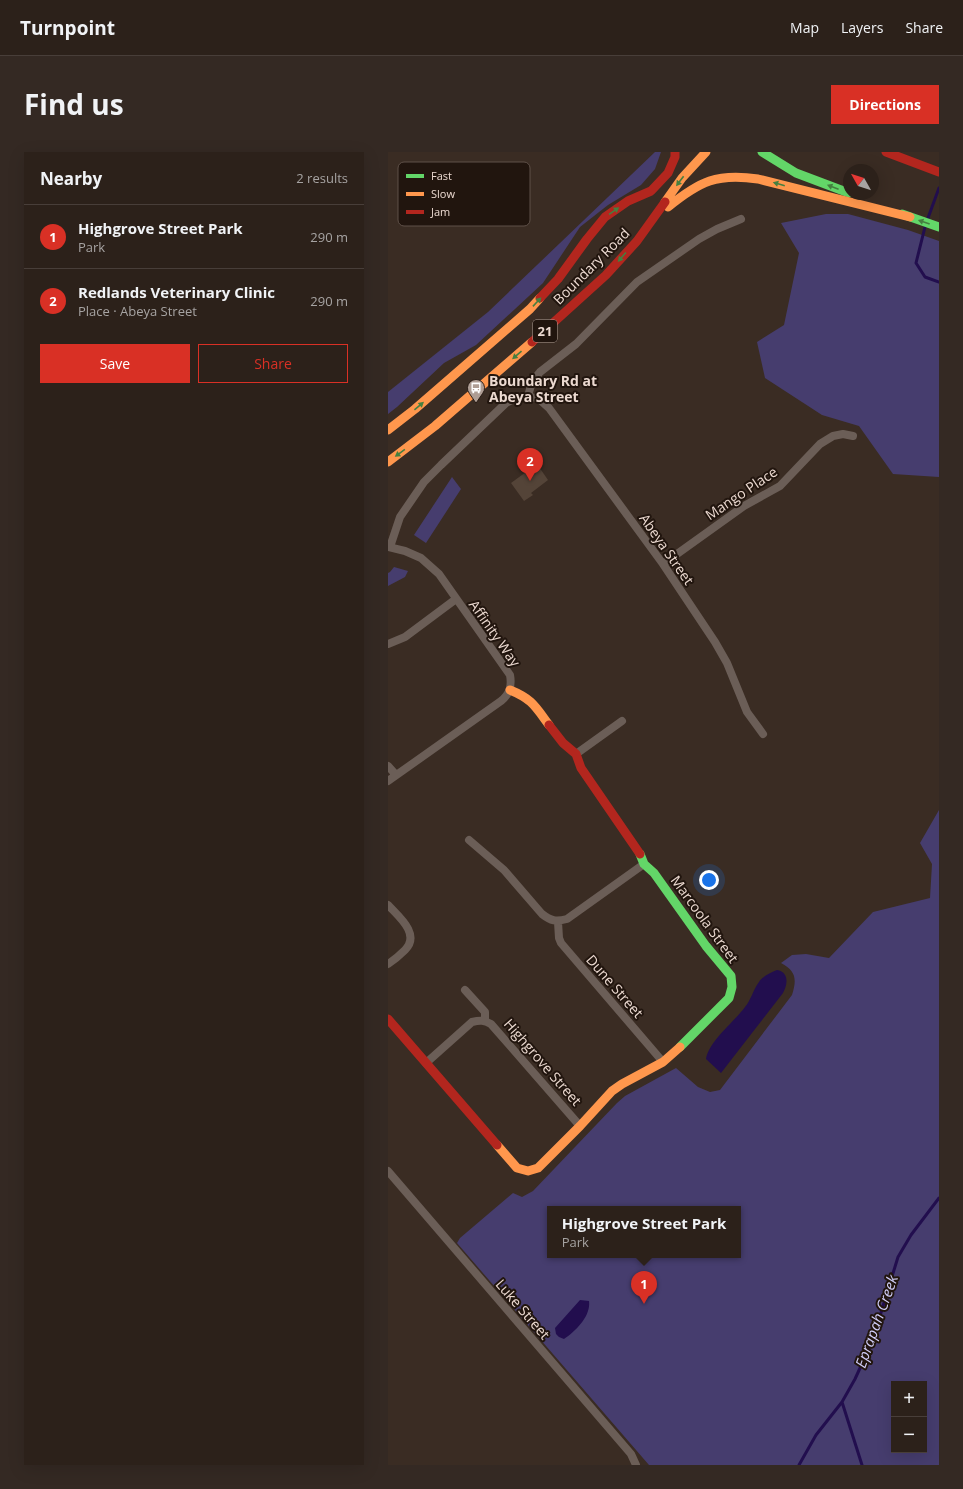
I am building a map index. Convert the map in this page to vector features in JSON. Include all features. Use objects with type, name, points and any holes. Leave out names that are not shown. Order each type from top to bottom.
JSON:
[{"type":"main road","name":"Boundary Road","points":[[388,430],[415,409],[530,309],[558,279],[605,217],[628,201],[651,191],[668,173],[675,157],[675,152]]},
{"type":"main road","name":"Boundary Road","points":[[388,462],[435,426],[562,316],[616,265],[647,227],[682,178],[706,152]]},
{"type":"main road","name":"21","points":[[762,152],[796,173],[843,191]]},
{"type":"main road","points":[[886,152],[939,172]]},
{"type":"main road","name":"21","points":[[647,227],[680,196],[700,184],[719,178],[738,176],[762,179],[816,195],[910,217]]},
{"type":"main road","name":"21","points":[[865,200],[939,227]]},
{"type":"main road","name":"Marcoola Street","points":[[426,1063],[517,1168],[528,1171],[538,1168],[612,1091],[662,1062],[674,1053],[729,998],[733,982],[654,873],[644,864],[638,850],[581,768],[576,754],[563,743],[531,700],[510,690]]},
{"type":"main road","points":[[388,1019],[426,1063]]},
{"type":"street","points":[[389,547],[400,517],[424,482],[506,403],[516,398],[528,396],[532,382],[540,372],[590,332],[637,282],[699,239],[741,219]]},
{"type":"street","name":"Abeya Street","points":[[528,396],[539,399],[549,408],[663,564],[715,642],[727,663],[747,712],[763,734]]},
{"type":"street","name":"Mango Place","points":[[663,564],[744,506],[780,486],[820,444],[833,436],[843,434],[853,436]]},
{"type":"street","name":"Affinity Way","points":[[388,781],[501,701],[506,697],[512,683],[510,675],[439,574],[425,561],[405,551],[389,547]]},
{"type":"street","points":[[388,644],[405,638],[456,599]]},
{"type":"street","points":[[576,754],[622,721]]},
{"type":"street","points":[[388,766],[396,775]]},
{"type":"street","points":[[469,840],[504,870],[542,914],[549,920],[558,922],[567,919],[644,864]]},
{"type":"street","points":[[388,905],[410,930],[411,937],[410,944],[406,949],[388,964]]},
{"type":"street","name":"Dune Street","points":[[558,922],[559,938],[561,943],[662,1062]]},
{"type":"street","points":[[465,990],[485,1012],[485,1021]]},
{"type":"street","name":"Highgrove Street","points":[[426,1063],[472,1022],[478,1020],[485,1021],[491,1024],[580,1126]]},
{"type":"street","name":"Luke Street","points":[[388,1171],[631,1454],[636,1465]]},
{"type":"shaded area","points":[[655,152],[661,152],[655,169],[641,185],[608,205],[580,227],[543,283],[476,345],[444,363],[388,414],[388,392],[488,312]]},
{"type":"shaded area","points":[[826,214],[848,214],[908,230],[939,241],[939,477],[893,474],[859,426],[822,415],[765,378],[757,342],[784,325],[799,253],[781,223]]},
{"type":"shaded area","points":[[452,477],[461,489],[426,543],[414,535]]},
{"type":"shaded area","points":[[394,567],[408,571],[405,577],[388,586],[388,573]]},
{"type":"shaded area","points":[[939,810],[939,1465],[649,1465],[457,1243],[460,1238],[513,1193],[522,1197],[533,1191],[625,1096],[676,1068],[698,1087],[710,1092],[720,1090],[792,995],[795,980],[794,976],[790,969],[781,963],[792,955],[806,954],[829,958],[873,912],[930,898],[932,864],[920,843]]},
{"type":"shaded area","points":[[777,970],[784,973],[786,979],[786,986],[783,993],[721,1073],[706,1059],[708,1052],[712,1045],[747,1004],[760,980]]},
{"type":"shaded area","points":[[580,1300],[589,1301],[588,1312],[585,1318],[569,1336],[564,1339],[559,1337],[556,1334],[555,1328]]},
{"type":"building","points":[[537,464],[548,480],[531,493],[533,495],[524,501],[511,483]]},
{"type":"waterway","name":"Eprapah Creek","points":[[928,218],[939,188]]},
{"type":"waterway","name":"Eprapah Creek","points":[[925,227],[916,263],[925,277],[939,282]]},
{"type":"waterway","name":"Eprapah Creek","points":[[799,1465],[816,1435],[842,1402],[855,1379],[872,1342],[898,1257],[911,1235],[939,1198]]},
{"type":"waterway","points":[[842,1402],[862,1465]]},
{"type":"traffic: fast","points":[[762,152],[796,173],[843,191]]},
{"type":"traffic: fast","points":[[902,214],[939,227]]},
{"type":"traffic: fast","points":[[640,854],[644,864],[654,873],[706,946],[731,976],[732,987],[729,998],[680,1047]]},
{"type":"traffic: slow","points":[[665,202],[682,178],[706,152]]},
{"type":"traffic: slow","points":[[668,207],[690,191],[710,181],[720,178],[744,177],[758,179],[910,217]]},
{"type":"traffic: slow","points":[[388,430],[415,409],[530,309],[540,298]]},
{"type":"traffic: slow","points":[[388,462],[435,426],[532,342]]},
{"type":"traffic: slow","points":[[510,690],[528,700],[549,725]]},
{"type":"traffic: slow","points":[[497,1145],[517,1168],[528,1171],[538,1168],[612,1091],[663,1062],[680,1047]]},
{"type":"traffic: jam","points":[[540,298],[558,279],[605,217],[628,201],[651,191],[668,173],[675,157],[675,152]]},
{"type":"traffic: jam","points":[[886,152],[939,172]]},
{"type":"traffic: jam","points":[[532,342],[606,275],[637,241],[665,202]]},
{"type":"traffic: jam","points":[[549,725],[563,743],[576,754],[581,768],[640,854]]},
{"type":"traffic: jam","points":[[388,1019],[497,1145]]},
{"type":"place","name":"Boundary Rd at Abeya Street","points":[[476,403]]},
{"type":"place","name":"Redlands Veterinary Clinic","points":[[530,481]]},
{"type":"place","name":"Highgrove Street Park","points":[[644,1304]]}]
